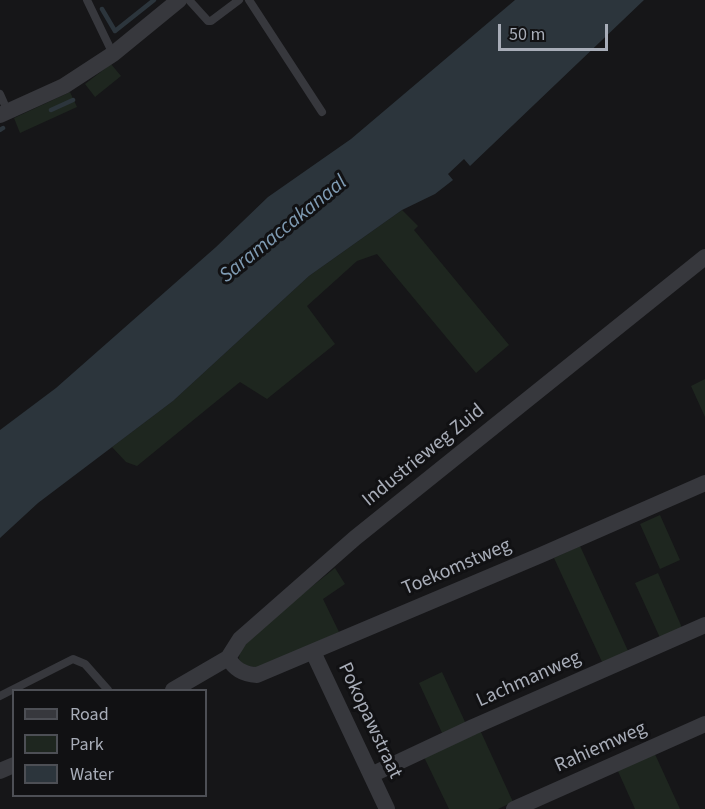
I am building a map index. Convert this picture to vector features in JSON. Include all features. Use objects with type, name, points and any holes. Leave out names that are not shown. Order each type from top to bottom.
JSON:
[{"type":"street","points":[[4,113],[64,86],[112,54],[179,0]]},
{"type":"street","name":"Industrieweg Zuid","points":[[175,689],[228,658],[240,639],[356,538],[705,257]]},
{"type":"street","name":"Toekomstweg","points":[[228,658],[235,669],[248,675],[256,675],[705,483]]},
{"type":"street","name":"Lachmanweg","points":[[371,775],[473,727],[705,625]]},
{"type":"street","name":"Pokopawstraat","points":[[313,652],[387,809]]},
{"type":"street","name":"Rahiemweg","points":[[514,809],[705,724]]},
{"type":"lane","points":[[87,0],[112,54]]},
{"type":"lane","points":[[189,0],[208,21],[239,0]]},
{"type":"lane","points":[[249,0],[322,112]]},
{"type":"lane","points":[[0,94],[4,113]]},
{"type":"lane","points":[[14,689],[73,659],[85,664],[107,689]]},
{"type":"green space","points":[[111,64],[121,76],[95,97],[85,84]]},
{"type":"green space","points":[[70,92],[77,107],[20,133],[14,118]]},
{"type":"green space","points":[[402,210],[418,226],[414,230],[509,345],[476,373],[377,254],[357,261],[307,306],[335,344],[267,399],[240,382],[137,466],[126,462],[112,447],[173,401],[309,276]]},
{"type":"green space","points":[[705,379],[705,417],[691,386]]},
{"type":"green space","points":[[660,515],[680,560],[660,569],[640,524]]},
{"type":"green space","points":[[580,546],[629,653],[603,664],[554,558]]},
{"type":"green space","points":[[335,568],[345,584],[323,599],[339,632],[260,668],[243,665],[239,659],[240,651],[261,627]]},
{"type":"green space","points":[[658,573],[683,630],[661,640],[635,583]]},
{"type":"green space","points":[[442,672],[466,724],[443,735],[419,683]]},
{"type":"green space","points":[[480,730],[513,802],[498,809],[449,809],[424,757]]},
{"type":"green space","points":[[654,752],[680,809],[635,809],[617,769]]},
{"type":"water","name":"Saramaccakanaal","points":[[515,0],[644,0],[470,166],[464,159],[448,174],[453,180],[435,194],[402,210],[309,276],[173,401],[38,503],[0,538],[0,430],[56,388],[216,247],[268,197],[351,139]]},
{"type":"waterway","points":[[102,9],[115,31],[154,0]]},
{"type":"waterway","points":[[51,110],[73,100]]}]
